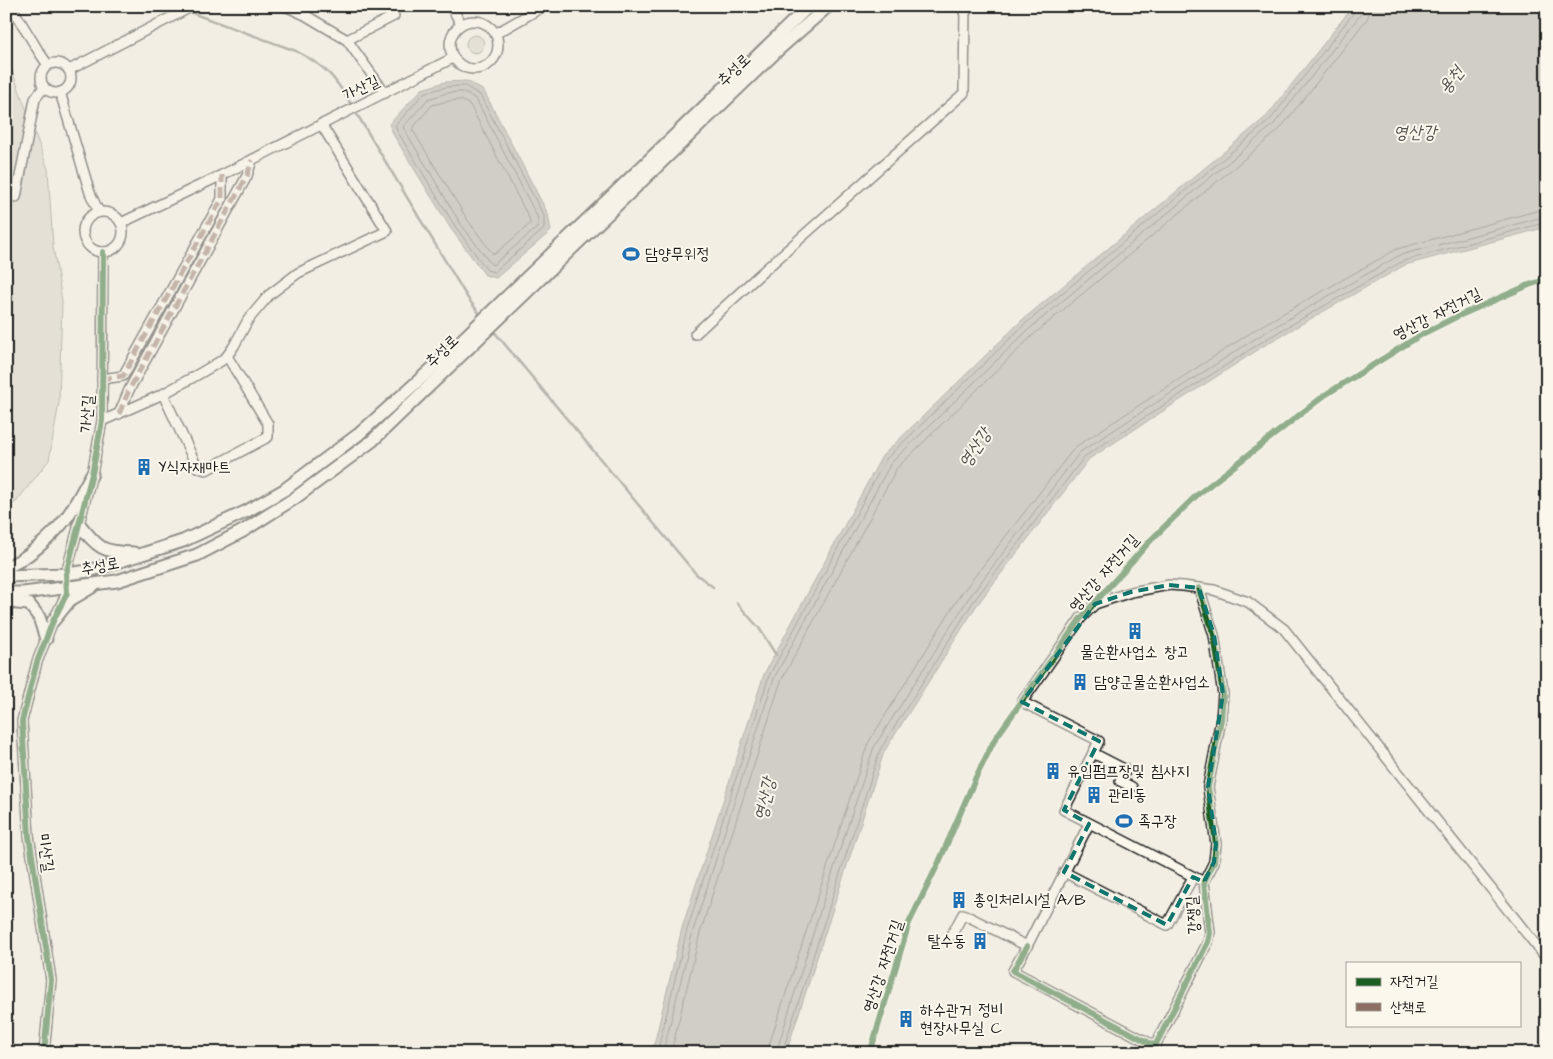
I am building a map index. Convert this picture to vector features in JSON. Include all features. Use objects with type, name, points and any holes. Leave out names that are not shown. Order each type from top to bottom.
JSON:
[{"type":"main road","name":"추성로","points":[[502,310],[809,6]]},
{"type":"main road","name":"추성로","points":[[6,593],[23,593],[117,581],[197,555],[243,531],[295,498],[372,441],[471,339],[779,49],[828,6]]},
{"type":"main road","name":"추성로","points":[[6,576],[66,574],[89,571],[183,541],[247,511],[284,490],[359,434],[471,339]]},
{"type":"main road","points":[[6,566],[27,555],[45,541],[64,521],[92,474]]},
{"type":"main road","points":[[79,524],[98,546],[113,552],[144,553]]},
{"type":"main road","points":[[53,621],[70,600],[98,584]]},
{"type":"main road","points":[[6,600],[29,604],[39,617],[46,639]]},
{"type":"street","points":[[11,6],[48,65]]},
{"type":"street","points":[[69,70],[193,6]]},
{"type":"street","points":[[284,6],[305,15],[347,40],[385,92]]},
{"type":"street","points":[[347,40],[394,16],[389,6]]},
{"type":"street","points":[[451,6],[460,24]]},
{"type":"street","points":[[495,34],[544,6]]},
{"type":"street","points":[[695,334],[765,269],[964,93],[966,8]]},
{"type":"street","points":[[468,21],[484,23],[491,27],[495,34],[498,41],[496,56],[486,66],[471,69],[464,67],[452,58],[449,43],[455,29],[460,24],[468,21]]},
{"type":"street","name":"가산길","points":[[121,223],[222,176],[452,58]]},
{"type":"street","points":[[53,63],[62,64],[69,70],[71,74],[68,87],[60,92],[52,92],[44,87],[41,77],[44,68],[48,65],[53,63]]},
{"type":"street","points":[[16,197],[35,99],[44,87]]},
{"type":"street","points":[[60,92],[90,193],[98,212]]},
{"type":"street","points":[[102,421],[163,394],[198,375],[226,356],[248,320],[269,295],[298,273],[387,231],[321,124]]},
{"type":"street","points":[[119,414],[129,390],[247,176],[252,160]]},
{"type":"street","points":[[102,379],[123,376],[222,199],[222,176]]},
{"type":"street","points":[[105,211],[112,213],[121,223],[123,236],[116,247],[110,251],[103,252],[90,248],[83,237],[82,230],[87,218],[92,214],[105,211]]},
{"type":"street","name":"가산길","points":[[66,574],[92,474],[102,421],[103,252]]},
{"type":"street","points":[[163,394],[197,466],[206,470],[268,437],[268,424],[226,356]]},
{"type":"street","name":"미산길","points":[[44,1053],[51,980],[29,836],[22,721],[37,662],[53,621],[67,593],[66,574]]},
{"type":"street","name":"영산강 자전거길","points":[[1093,753],[1099,741],[1022,702],[1081,618],[1095,604],[1156,586],[1169,585],[1199,588]]},
{"type":"street","points":[[1199,588],[1227,594],[1248,602],[1284,629],[1547,959]]},
{"type":"street","name":"강쟁길","points":[[1089,824],[1013,971],[1155,1046],[1208,942],[1210,933],[1204,882],[1214,862],[1216,844],[1208,787],[1221,719],[1223,694],[1214,635],[1199,588]]},
{"type":"street","points":[[1093,753],[1126,770],[1120,781],[1132,787]]},
{"type":"street","name":"강쟁길","points":[[1093,753],[1064,810],[1204,882]]},
{"type":"street","name":"강쟁길","points":[[1064,872],[1167,925],[1193,877]]},
{"type":"street","points":[[951,936],[963,914],[1027,946]]},
{"type":"highlighted area","points":[[1169,585],[1199,588],[1214,635],[1223,694],[1208,787],[1216,844],[1214,862],[1204,882],[1193,877],[1167,925],[1064,872],[1089,824],[1064,810],[1099,741],[1022,702],[1095,604],[1131,592]]},
{"type":"shaded area","points":[[471,35],[479,35],[484,40],[482,51],[471,53],[466,48],[466,40]]},
{"type":"shaded area","points":[[6,54],[48,169],[53,246],[62,301],[59,403],[49,460],[16,502],[6,510]]},
{"type":"water","name":"영산강","points":[[1353,6],[1547,6],[1547,227],[1405,265],[1270,342],[1089,459],[977,605],[884,752],[786,1053],[652,1053],[682,928],[764,674],[882,456],[1021,321],[1267,116]]},
{"type":"water","points":[[467,81],[484,91],[548,214],[551,231],[496,278],[485,275],[451,229],[394,136],[389,124],[422,89],[445,82]]},
{"type":"waterway","points":[[174,6],[182,9]]},
{"type":"waterway","points":[[189,12],[296,51],[307,57],[323,68],[335,80],[352,106]]},
{"type":"waterway","points":[[355,111],[467,297],[482,317]]},
{"type":"waterway","points":[[492,329],[696,574],[713,587]]},
{"type":"waterway","points":[[737,603],[759,628],[776,655]]},
{"type":"marked path","points":[[119,414],[129,390],[247,176],[252,160]]},
{"type":"marked path","points":[[102,379],[123,376],[222,199],[222,175]]},
{"type":"cycle path","points":[[44,1053],[51,980],[29,836],[22,721],[37,662],[53,621],[67,593],[66,574],[92,474],[102,421],[103,252]]},
{"type":"cycle path","points":[[870,1053],[909,923],[939,862],[976,777],[995,739],[1081,618],[1151,540],[1197,495],[1325,395],[1424,333],[1456,317],[1547,279]]},
{"type":"cycle path","points":[[1027,946],[1013,971],[1155,1046],[1208,942],[1210,933],[1204,882],[1214,862],[1216,844],[1208,787],[1221,719],[1223,694],[1214,635],[1199,588]]},
{"type":"place","name":"담양무위정","points":[[631,254]]},
{"type":"place","name":"Y식자재마트","points":[[144,467]]},
{"type":"place","name":"물순환사업소 창고","points":[[1135,631]]},
{"type":"place","name":"담양군물순환사업소","points":[[1080,682]]},
{"type":"place","name":"유입펌프장및 침사지","points":[[1053,771]]},
{"type":"place","name":"관리동","points":[[1094,795]]},
{"type":"place","name":"족구장","points":[[1124,821]]},
{"type":"place","name":"총인처리시설 A/B","points":[[959,900]]},
{"type":"place","name":"탈수동","points":[[980,941]]},
{"type":"place","name":"하수관거 정비 현장사무실 C","points":[[906,1019]]},
{"type":"water label","name":"용천","points":[[1451,80]]}]
